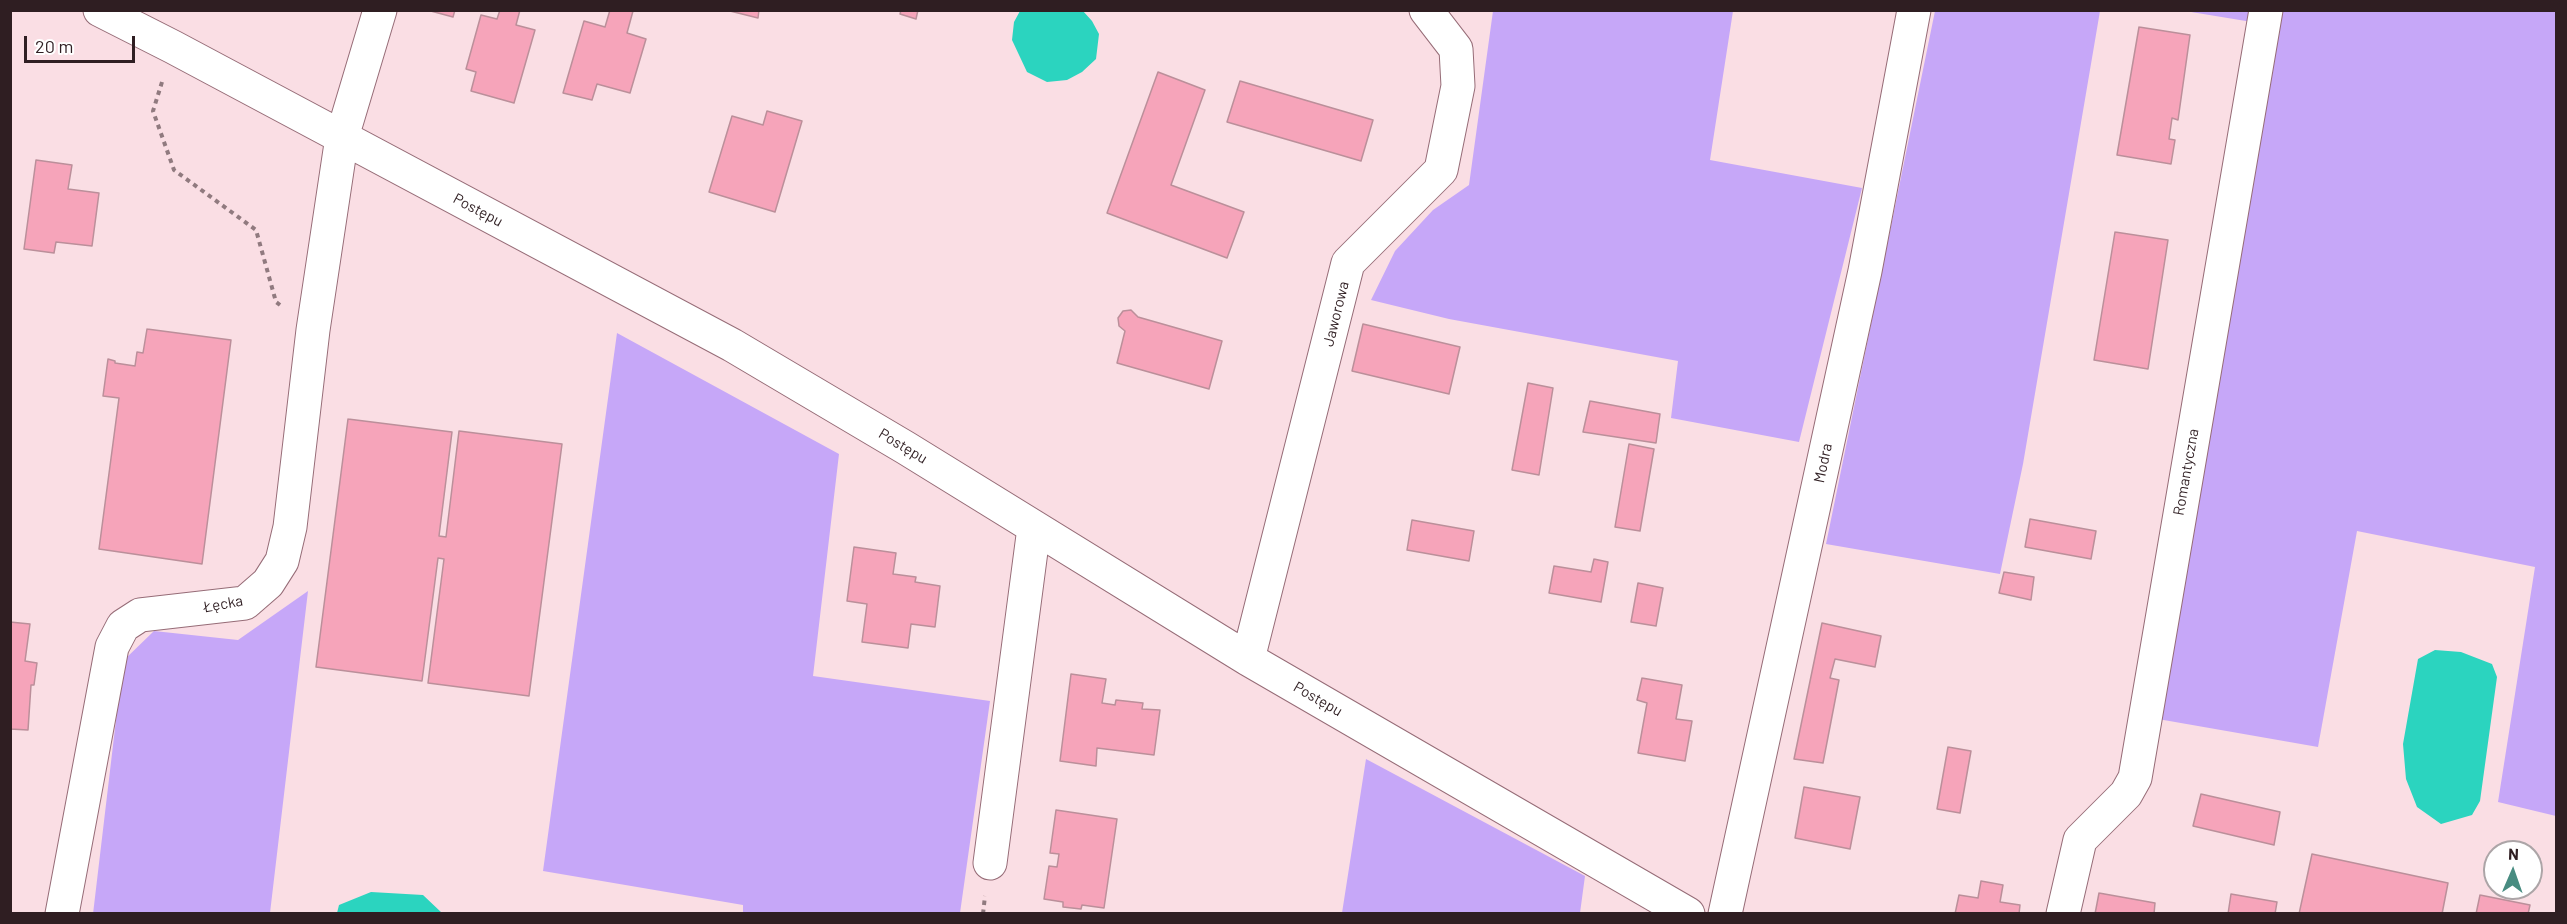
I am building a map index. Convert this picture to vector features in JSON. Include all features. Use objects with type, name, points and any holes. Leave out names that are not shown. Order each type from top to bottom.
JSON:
[{"type":"street","name":"Postępu","points":[[100,10],[732,345],[906,448],[1248,659],[1688,914]]},
{"type":"street","name":"Łęcka","points":[[62,914],[112,647],[123,627],[140,615],[245,603],[268,583],[282,561],[290,527],[313,330],[342,137],[381,10]]},
{"type":"street","name":"Jaworowa","points":[[1248,659],[1348,263],[1441,170],[1458,86],[1456,49],[1426,10]]},
{"type":"street","name":"Modra","points":[[1725,914],[1865,271],[1914,10]]},
{"type":"street","name":"Romantyczna","points":[[2063,914],[2080,840],[2126,794],[2134,778],[2266,10]]},
{"type":"street","points":[[990,862],[1034,528]]},
{"type":"path","points":[[173,47],[153,111],[174,170],[256,230],[276,302],[313,330]]},
{"type":"shaded area","points":[[1020,11],[1083,11],[1099,34],[1096,59],[1082,72],[1067,80],[1047,82],[1027,72],[1012,40],[1014,22]]},
{"type":"shaded area","points":[[1493,11],[1733,11],[1710,160],[1862,188],[1799,442],[1671,418],[1678,361],[1449,319],[1371,300],[1395,251],[1433,210],[1469,185]]},
{"type":"shaded area","points":[[1935,11],[2100,11],[2023,464],[2000,574],[1826,544]]},
{"type":"shaded area","points":[[2185,11],[2254,11],[2252,22]]},
{"type":"shaded area","points":[[2282,11],[2556,11],[2556,816],[2498,802],[2535,567],[2357,531],[2318,747],[2158,719]]},
{"type":"shaded area","points":[[617,333],[839,454],[813,676],[990,701],[960,913],[743,913],[743,905],[543,871]]},
{"type":"shaded area","points":[[308,591],[270,913],[93,914],[123,661],[154,631],[238,640]]},
{"type":"shaded area","points":[[2435,650],[2461,652],[2492,664],[2497,677],[2480,801],[2472,815],[2441,824],[2417,807],[2406,779],[2403,744],[2418,659]]},
{"type":"shaded area","points":[[1366,759],[1585,876],[1580,913],[1342,913]]},
{"type":"shaded area","points":[[371,892],[423,895],[442,913],[337,913],[339,905]]},
{"type":"building","points":[[427,10],[455,10],[453,17]]},
{"type":"building","points":[[500,10],[520,10],[516,25],[535,30],[514,103],[471,91],[476,72],[466,69],[481,15],[497,19]]},
{"type":"building","points":[[610,10],[633,11],[627,33],[646,39],[630,93],[597,84],[592,100],[563,93],[584,21],[605,27]]},
{"type":"building","points":[[726,10],[759,10],[758,18]]},
{"type":"building","points":[[901,10],[918,10],[916,19],[900,14]]},
{"type":"building","points":[[2139,27],[2190,35],[2178,120],[2172,118],[2169,139],[2175,140],[2171,164],[2117,155]]},
{"type":"building","points":[[1158,72],[1205,90],[1171,185],[1244,212],[1227,258],[1107,213]]},
{"type":"building","points":[[1240,81],[1373,120],[1361,161],[1227,122]]},
{"type":"building","points":[[767,111],[802,121],[775,212],[709,192],[732,116],[763,125]]},
{"type":"building","points":[[36,160],[72,165],[68,189],[99,193],[92,246],[56,242],[54,253],[24,249]]},
{"type":"building","points":[[2115,232],[2168,240],[2148,369],[2094,360]]},
{"type":"building","points":[[1131,310],[1138,317],[1222,341],[1209,389],[1117,363],[1125,331],[1119,326],[1118,318],[1123,311]]},
{"type":"building","points":[[1363,324],[1460,347],[1449,394],[1352,371]]},
{"type":"building","points":[[147,329],[231,340],[202,564],[99,549],[119,398],[103,396],[108,359],[115,363],[135,366],[137,352],[143,353]]},
{"type":"building","points":[[1528,383],[1553,388],[1539,475],[1512,470]]},
{"type":"building","points":[[1590,401],[1660,414],[1656,443],[1583,432]]},
{"type":"building","points":[[348,419],[452,432],[439,536],[446,537],[459,431],[562,444],[529,696],[428,683],[444,559],[438,558],[422,681],[316,667]]},
{"type":"building","points":[[1629,444],[1654,449],[1640,531],[1615,527]]},
{"type":"building","points":[[2030,519],[2096,531],[2091,559],[2025,547]]},
{"type":"building","points":[[1412,520],[1474,531],[1469,561],[1407,550]]},
{"type":"building","points":[[854,547],[896,553],[893,574],[916,577],[915,582],[940,586],[935,627],[911,624],[908,648],[862,642],[867,604],[847,601]]},
{"type":"building","points":[[1594,559],[1608,562],[1601,602],[1549,593],[1554,566],[1591,572]]},
{"type":"building","points":[[2004,572],[2034,577],[2031,600],[1999,593]]},
{"type":"building","points":[[1638,583],[1663,588],[1656,626],[1631,622]]},
{"type":"building","points":[[10,622],[30,624],[25,661],[37,663],[34,685],[31,685],[28,730],[10,729]]},
{"type":"building","points":[[1822,623],[1881,636],[1875,667],[1835,659],[1830,678],[1839,680],[1823,763],[1794,759]]},
{"type":"building","points":[[1071,674],[1106,679],[1102,703],[1115,705],[1116,700],[1143,703],[1142,709],[1160,710],[1154,755],[1097,748],[1096,766],[1060,761]]},
{"type":"building","points":[[1642,678],[1682,685],[1676,719],[1692,721],[1685,761],[1638,753],[1647,703],[1637,700]]},
{"type":"building","points":[[1948,747],[1971,751],[1960,813],[1937,809]]},
{"type":"building","points":[[1804,787],[1860,797],[1850,849],[1795,838]]},
{"type":"building","points":[[2201,794],[2280,812],[2274,845],[2193,826]]},
{"type":"building","points":[[1056,810],[1117,819],[1104,908],[1082,905],[1081,909],[1063,907],[1063,902],[1044,899],[1049,866],[1057,867],[1059,854],[1050,853]]},
{"type":"building","points":[[2312,854],[2448,883],[2442,914],[2299,914]]},
{"type":"building","points":[[1981,881],[2003,885],[2000,902],[2020,905],[2019,914],[1955,914],[1959,895],[1978,898]]},
{"type":"building","points":[[2099,893],[2155,903],[2154,914],[2095,914]]},
{"type":"building","points":[[2231,894],[2277,902],[2275,914],[2228,914]]},
{"type":"building","points":[[2480,895],[2483,896],[2483,900],[2505,900],[2530,905],[2528,914],[2476,914]]}]
